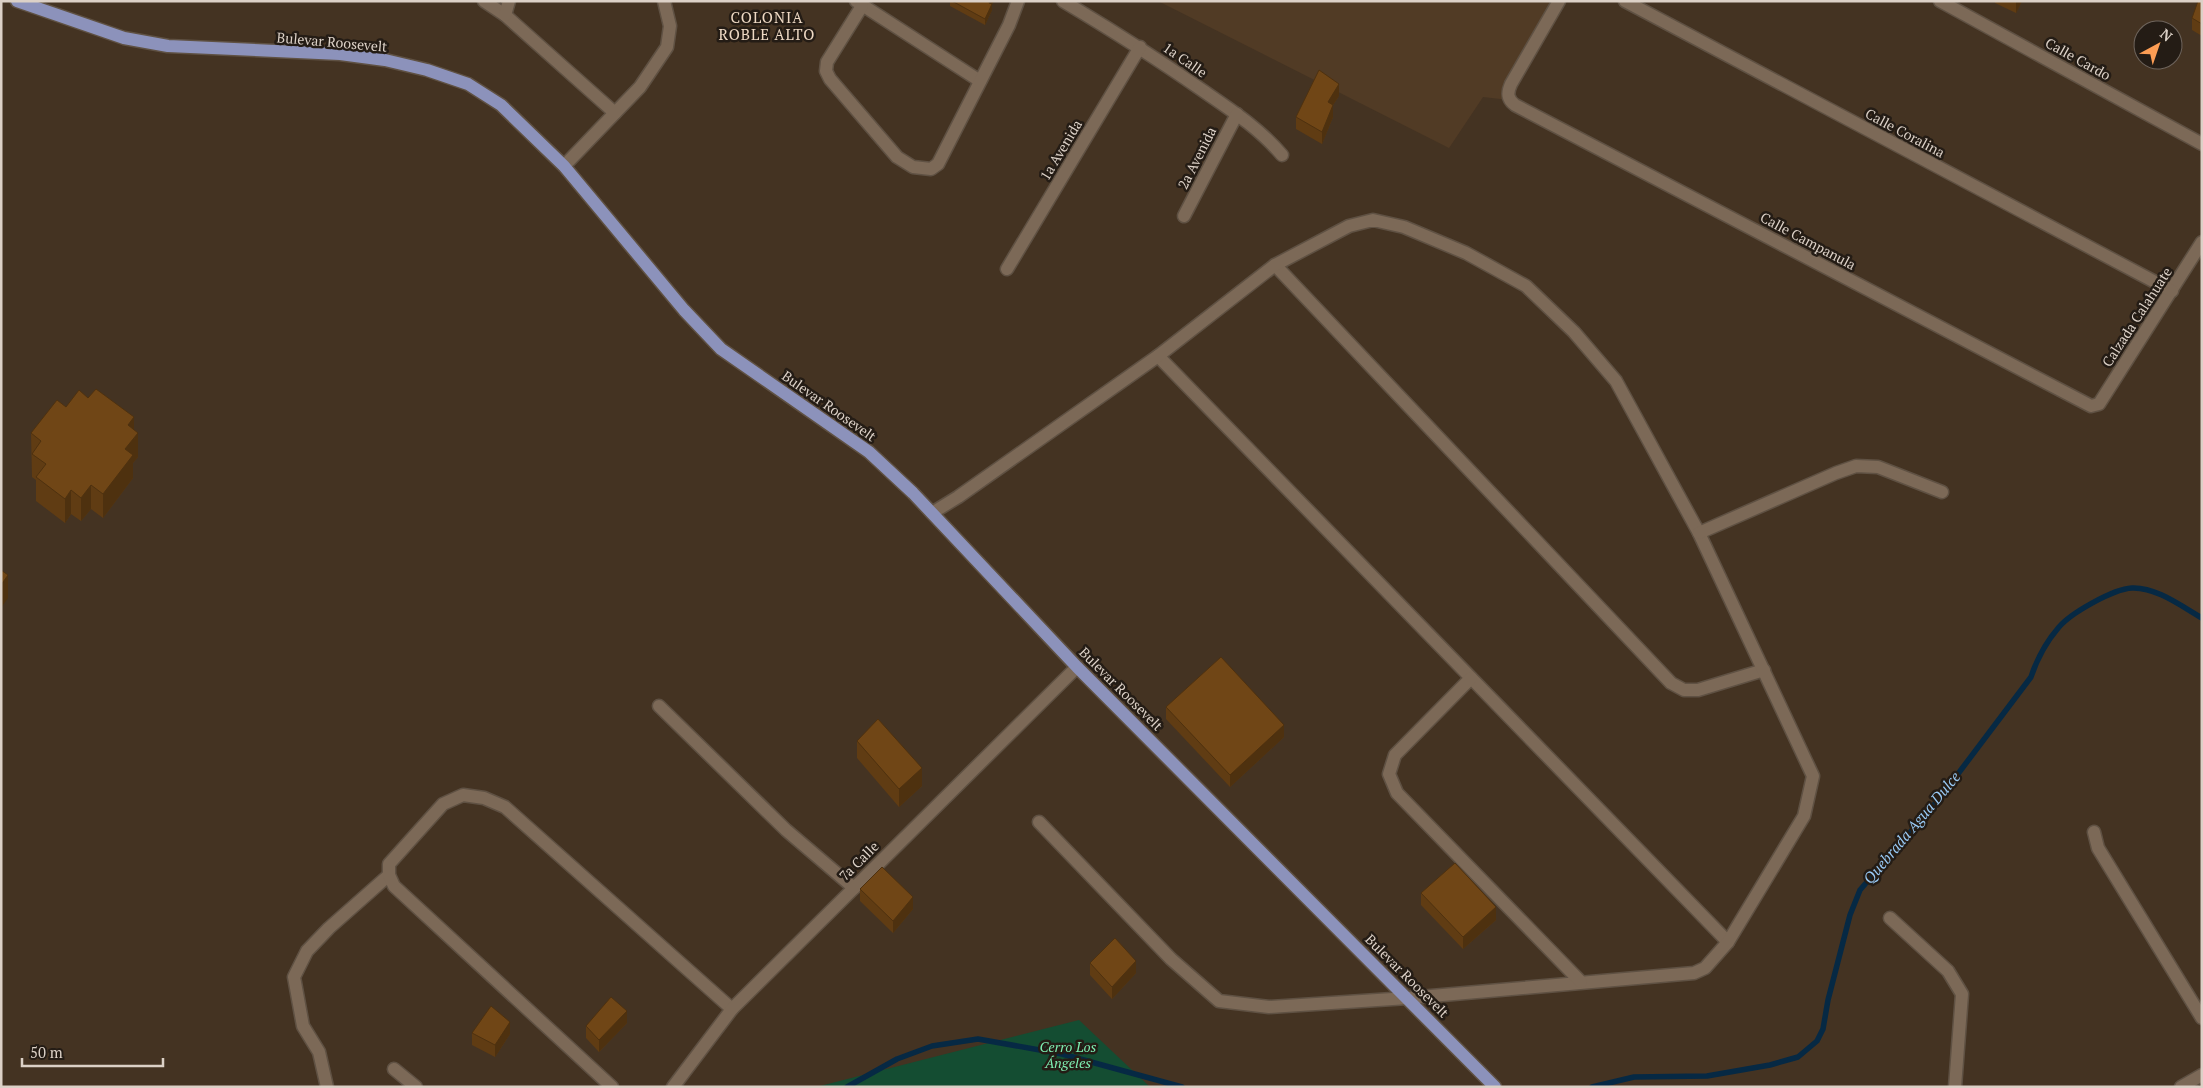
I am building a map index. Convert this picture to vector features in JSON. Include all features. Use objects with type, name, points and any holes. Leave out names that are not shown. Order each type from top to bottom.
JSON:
[{"type":"main road","name":"Bulevar Roosevelt","points":[[17,1],[124,38],[168,46],[340,54],[385,60],[427,70],[468,84],[501,105],[564,166],[684,310],[721,349],[869,452],[932,513],[1077,667],[1408,998],[1494,1087]]},
{"type":"street","points":[[484,1],[505,15],[615,113]]},
{"type":"street","points":[[505,15],[509,1]]},
{"type":"street","points":[[564,166],[640,87],[667,47],[670,26],[664,1]]},
{"type":"street","points":[[980,81],[859,4],[827,62],[826,71],[830,79],[897,157],[913,167],[931,170],[938,164],[1009,25],[1018,1]]},
{"type":"street","name":"1a Calle","points":[[1062,1],[1140,47],[1237,114],[1266,135],[1282,154]]},
{"type":"street","name":"Calle Campanula","points":[[1558,1],[1511,84],[1507,93],[1509,100],[1524,110],[2090,406],[2095,406]]},
{"type":"street","name":"Calle Coralina","points":[[1625,1],[2172,291]]},
{"type":"street","name":"Calle Cardo","points":[[1940,1],[2202,144]]},
{"type":"street","name":"1a Avenida","points":[[1007,269],[1140,47]]},
{"type":"street","name":"2a Avenida","points":[[1184,216],[1237,114]]},
{"type":"street","points":[[932,513],[958,497],[1158,356],[1275,264],[1349,226],[1373,220],[1404,227],[1466,253],[1526,286],[1574,332],[1616,381],[1698,533],[1813,776],[1804,816],[1728,942],[1705,968],[1694,973],[1408,998],[1270,1007],[1219,1002],[1171,959],[1038,822]]},
{"type":"street","name":"Calzada Calahuate","points":[[2095,406],[2099,404],[2202,242]]},
{"type":"street","points":[[1275,264],[1671,683],[1684,690],[1698,690],[1764,670]]},
{"type":"street","points":[[1158,356],[1728,942]]},
{"type":"street","points":[[1698,533],[1856,466],[1878,467],[1942,492]]},
{"type":"street","name":"7a Calle","points":[[673,1087],[732,1009],[1077,667]]},
{"type":"street","points":[[1471,678],[1395,755],[1389,774],[1397,793],[1581,982]]},
{"type":"street","points":[[659,706],[786,830],[854,888]]},
{"type":"street","points":[[612,1087],[394,886],[389,864],[442,804],[464,795],[484,798],[504,807],[732,1009]]},
{"type":"street","points":[[2094,832],[2098,848],[2202,1018]]},
{"type":"street","points":[[327,1087],[319,1052],[303,1026],[294,977],[307,951],[329,928],[390,875]]},
{"type":"street","points":[[1890,918],[1948,972],[1962,994],[1955,1087]]},
{"type":"street","points":[[394,1068],[416,1087]]},
{"type":"street","points":[[2181,1087],[2202,1075]]},
{"type":"shaded area","points":[[1158,1],[1560,1],[1509,100],[1483,97],[1449,148]]},
{"type":"green space","name":"Cerro Los Ángeles","points":[[1079,1020],[1150,1087],[819,1087],[820,1086]]},
{"type":"building","points":[[952,1],[990,1],[989,3],[992,4],[985,19]]},
{"type":"building","points":[[2198,1],[2202,1],[2202,24],[2192,18]]},
{"type":"building","points":[[1319,70],[1339,84],[1328,102],[1333,105],[1322,132],[1296,117]]},
{"type":"building","points":[[96,389],[134,417],[128,425],[138,433],[125,449],[133,455],[103,494],[91,485],[81,498],[71,490],[65,499],[36,477],[46,464],[32,454],[41,441],[31,433],[57,400],[66,407],[79,390],[88,398]]},
{"type":"building","points":[[1,570],[8,575],[1,585]]},
{"type":"building","points":[[1221,657],[1284,725],[1230,775],[1166,707]]},
{"type":"building","points":[[878,719],[922,768],[899,789],[857,741]]},
{"type":"building","points":[[1455,863],[1496,907],[1463,937],[1421,893]]},
{"type":"building","points":[[882,867],[913,897],[893,921],[860,889]]},
{"type":"building","points":[[1115,938],[1136,961],[1112,987],[1090,963]]},
{"type":"building","points":[[611,997],[627,1011],[599,1040],[586,1026]]},
{"type":"building","points":[[491,1006],[510,1022],[495,1045],[472,1033]]},
{"type":"waterway","name":"Quebrada Agua Dulce","points":[[1592,1087],[1634,1077],[1707,1076],[1770,1065],[1798,1057],[1817,1041],[1823,1029],[1828,1000],[1850,915],[1860,890],[1939,799],[2031,677],[2042,651],[2059,627],[2073,615],[2104,597],[2132,588],[2159,594],[2202,618]]},
{"type":"waterway","name":"Quebrada Agua Dulce","points":[[847,1087],[897,1059],[932,1046],[978,1039],[1062,1054],[1182,1087]]},
{"type":"district","name":"COLONIA ROBLE ALTO","points":[[767,26]]}]
